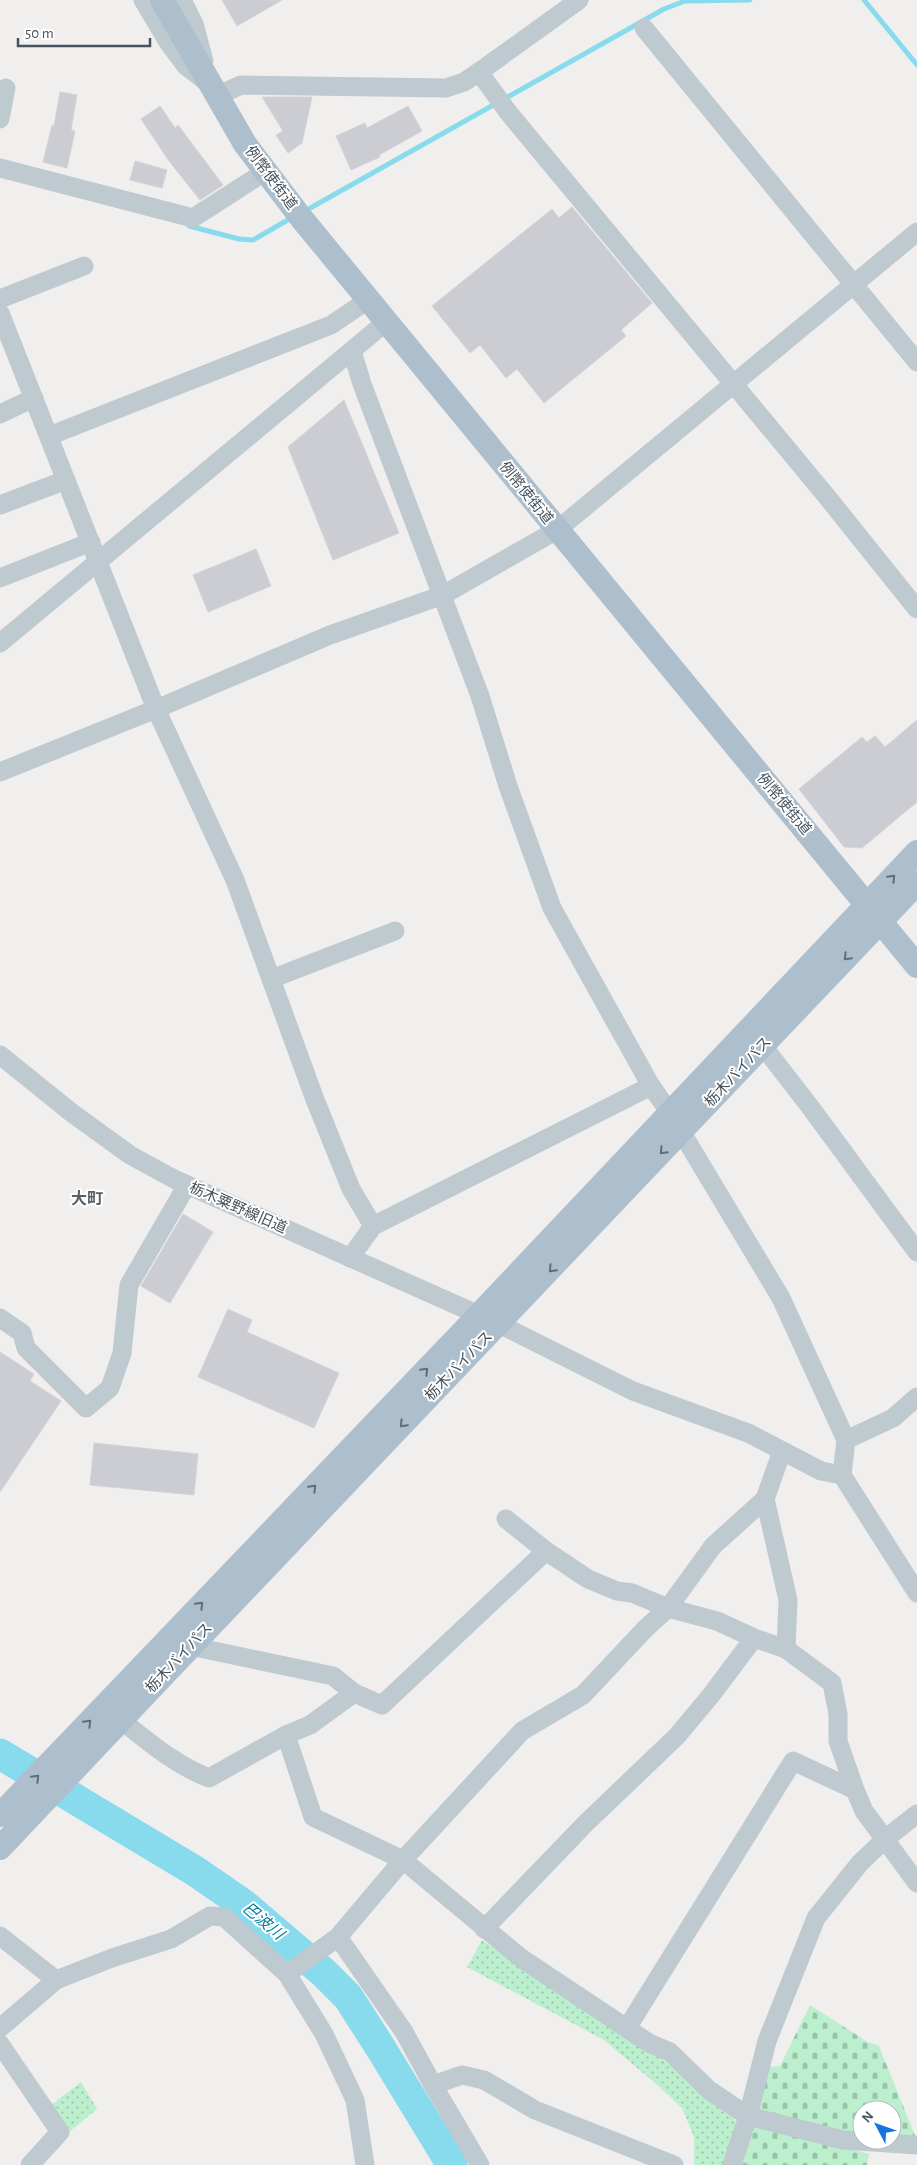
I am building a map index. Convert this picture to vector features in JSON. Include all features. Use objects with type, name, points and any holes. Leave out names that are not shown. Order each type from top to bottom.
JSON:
[{"type":"main road","name":"例幣使街道","points":[[162,0],[245,144],[266,171],[386,322],[917,966]]},
{"type":"main road","name":"栃木バイパス","points":[[676,1122],[763,1046],[874,913],[917,852]]},
{"type":"main road","name":"栃木バイパス","points":[[62,1766],[489,1320],[874,913],[917,883]]},
{"type":"main road","name":"栃木バイパス","points":[[0,1848],[12,1811],[62,1766],[121,1720],[489,1320]]},
{"type":"street","points":[[143,0],[168,42],[186,66],[213,90]]},
{"type":"street","points":[[182,0],[194,24],[213,90]]},
{"type":"street","points":[[213,90],[241,85],[446,88],[464,82],[579,0]]},
{"type":"street","points":[[644,28],[917,362]]},
{"type":"street","points":[[479,72],[508,112],[917,609]]},
{"type":"street","points":[[0,119],[6,88]]},
{"type":"street","points":[[0,168],[193,218],[266,171]]},
{"type":"street","points":[[0,772],[156,709],[330,635],[443,595],[557,530],[917,232]]},
{"type":"street","points":[[0,299],[84,266]]},
{"type":"street","points":[[49,436],[332,325],[368,300]]},
{"type":"street","points":[[0,313],[156,709],[235,880],[314,1097],[351,1189],[373,1226]]},
{"type":"street","points":[[0,643],[386,322]]},
{"type":"street","points":[[352,351],[362,384],[480,696],[508,786],[552,908],[651,1086],[676,1122],[781,1298],[846,1440],[842,1475],[917,1593]]},
{"type":"street","points":[[0,414],[34,398]]},
{"type":"street","points":[[0,505],[66,480]]},
{"type":"street","points":[[0,578],[91,542]]},
{"type":"street","points":[[272,979],[395,931]]},
{"type":"street","points":[[763,1046],[917,1252]]},
{"type":"street","name":"栃木粟野線旧道","points":[[0,1055],[130,1155],[187,1185],[489,1320],[633,1391],[748,1433],[821,1471],[842,1475]]},
{"type":"street","points":[[350,1258],[373,1226],[651,1086]]},
{"type":"street","points":[[0,1318],[22,1333],[26,1348],[86,1408],[110,1388],[122,1353],[130,1285],[187,1185]]},
{"type":"street","points":[[846,1440],[893,1418],[917,1397]]},
{"type":"street","points":[[293,1970],[334,1939],[403,1860],[522,1731],[583,1696],[645,1629],[668,1608],[713,1546],[765,1499],[782,1451]]},
{"type":"street","points":[[765,1499],[788,1600],[786,1649]]},
{"type":"street","points":[[506,1519],[546,1551],[588,1579],[616,1591],[632,1594],[668,1608],[716,1621],[754,1638],[786,1649],[832,1683],[838,1714],[838,1741],[855,1790],[864,1811],[917,1883]]},
{"type":"street","points":[[190,1646],[332,1676],[354,1693],[382,1705],[546,1551]]},
{"type":"street","points":[[484,1929],[586,1823],[677,1736],[712,1694],[754,1638]]},
{"type":"street","points":[[121,1720],[159,1751],[192,1772],[209,1778],[286,1735],[310,1725],[354,1693]]},
{"type":"street","points":[[286,1735],[313,1817],[403,1860],[521,1958],[649,2043],[670,2052],[709,2090],[748,2116],[843,2140],[917,2145]]},
{"type":"street","points":[[627,2028],[793,1761],[855,1790]]},
{"type":"street","points":[[732,2165],[748,2116],[767,2041],[816,1918],[860,1863],[885,1839],[917,1814]]},
{"type":"street","points":[[0,2028],[56,1980],[112,1958],[171,1939],[210,1916],[224,1917],[293,1970],[355,2100],[365,2165]]},
{"type":"street","points":[[0,1936],[56,1980]]},
{"type":"street","points":[[334,1939],[404,2032],[480,2165]]},
{"type":"street","points":[[0,2044],[60,2132],[30,2165]]},
{"type":"street","points":[[433,2085],[462,2075],[484,2080],[535,2110],[674,2165]]},
{"type":"green space","points":[[482,1940],[657,2055],[732,2115],[740,2129],[728,2165],[694,2165],[694,2137],[682,2108],[604,2040],[467,1967]]},
{"type":"green space","points":[[810,2005],[866,2041],[879,2046],[901,2100],[852,2100],[852,2133],[755,2110],[766,2067],[780,2066]]},
{"type":"green space","points":[[81,2082],[97,2109],[69,2132],[51,2105]]},
{"type":"green space","points":[[902,2103],[916,2138],[902,2137]]},
{"type":"green space","points":[[750,2122],[869,2154],[867,2165],[738,2165]]},
{"type":"building","points":[[222,0],[282,0],[237,26]]},
{"type":"building","points":[[60,92],[77,95],[71,130],[75,131],[67,168],[43,162],[52,125],[54,126]]},
{"type":"building","points":[[262,97],[312,97],[302,143],[288,153],[276,135],[283,131]]},
{"type":"building","points":[[160,106],[175,128],[178,125],[223,185],[200,200],[169,161],[141,119]]},
{"type":"building","points":[[408,106],[422,131],[379,155],[380,157],[351,170],[336,136],[365,123],[367,128]]},
{"type":"building","points":[[135,161],[167,170],[162,188],[130,180]]},
{"type":"building","points":[[572,207],[652,303],[621,330],[626,336],[544,403],[517,369],[506,378],[480,345],[470,353],[432,306],[552,209],[559,218]]},
{"type":"building","points":[[344,400],[399,533],[333,560],[288,447]]},
{"type":"building","points":[[256,549],[271,586],[208,612],[193,575]]},
{"type":"building","points":[[917,720],[917,802],[862,848],[844,847],[799,789],[862,737],[867,742],[875,736],[885,747]]},
{"type":"building","points":[[183,1214],[213,1232],[170,1303],[141,1286]]},
{"type":"building","points":[[228,1309],[252,1320],[247,1332],[339,1373],[314,1428],[198,1377]]},
{"type":"building","points":[[0,1352],[34,1374],[30,1381],[61,1401],[0,1492]]},
{"type":"building","points":[[94,1443],[198,1454],[194,1495],[90,1485]]},
{"type":"waterway","points":[[305,211],[664,9],[685,1],[750,0]]},
{"type":"waterway","points":[[864,0],[917,65]]},
{"type":"waterway","points":[[189,226],[239,239],[253,240],[293,217]]},
{"type":"waterway","name":"巴波川","points":[[0,1754],[195,1871],[243,1904],[324,1973],[348,1997],[452,2165]]},
{"type":"district","name":"大町","points":[[87,1199]]}]
